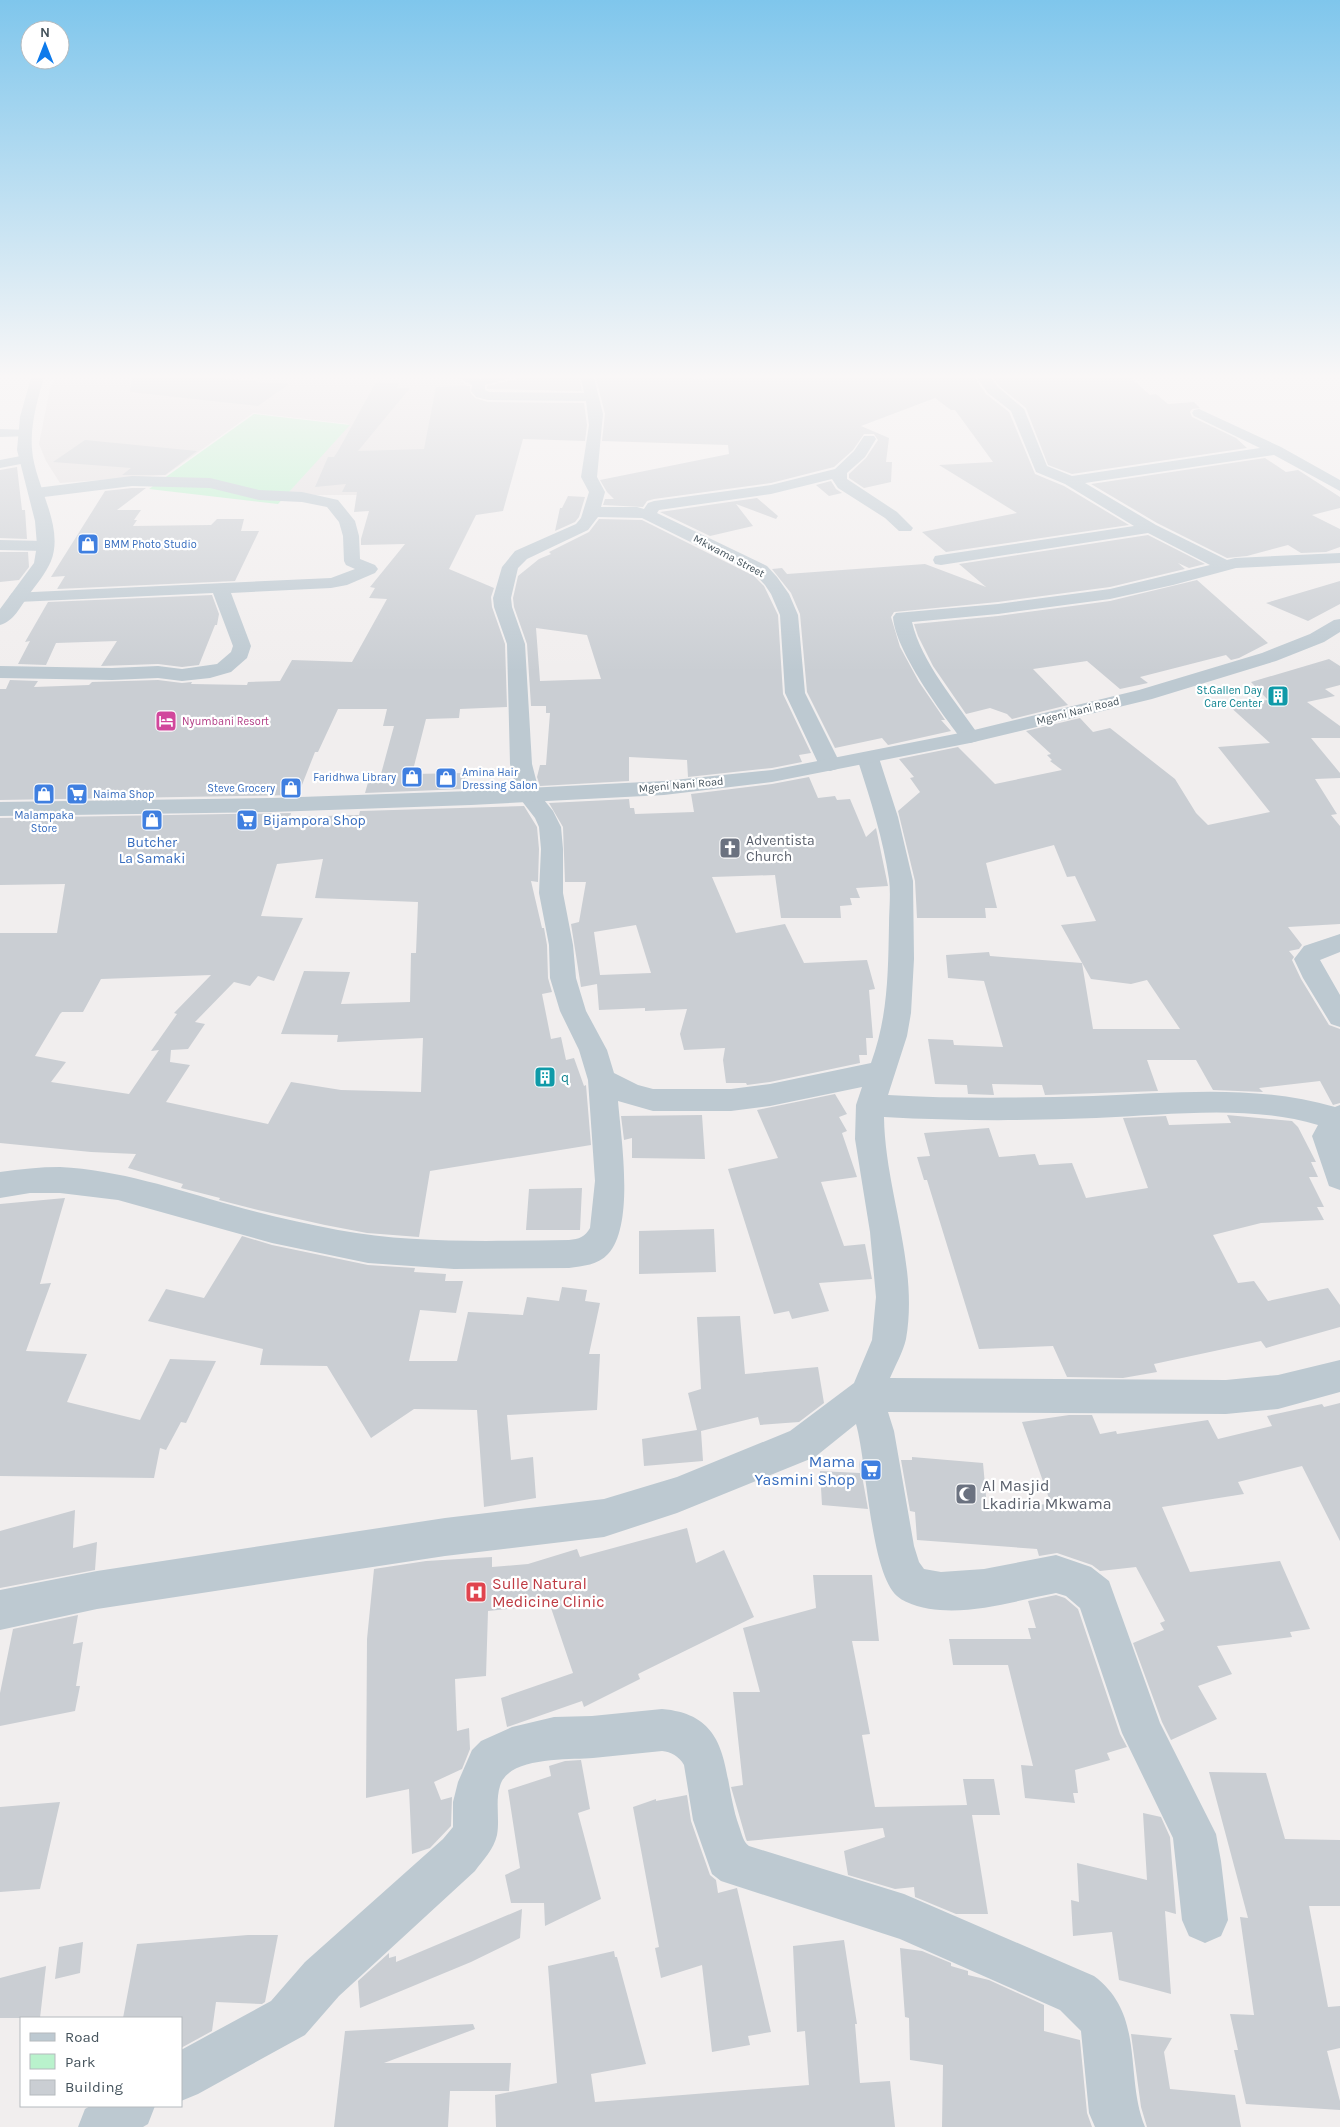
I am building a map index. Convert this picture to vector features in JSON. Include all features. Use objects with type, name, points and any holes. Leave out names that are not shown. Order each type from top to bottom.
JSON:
[{"type":"street","points":[[1,618],[44,560],[45,521],[30,473]]},
{"type":"street","points":[[0,1185],[46,1178],[86,1182],[150,1194],[234,1220],[341,1244],[423,1255],[569,1254],[585,1252],[598,1243],[605,1228],[610,1180],[602,1080],[593,1050],[573,1011],[563,978],[561,945],[551,893],[552,849],[550,827],[545,816],[529,796],[521,764],[516,644],[503,607],[502,598],[510,568],[521,555],[582,526],[589,520],[597,492],[589,477],[589,473]]},
{"type":"street","points":[[648,515],[654,506],[772,490],[836,473]]},
{"type":"street","points":[[840,473],[839,479],[843,485],[890,515],[905,528]]},
{"type":"street","points":[[1051,473],[1070,481],[1150,528],[1224,565]]},
{"type":"street","points":[[1070,481],[1121,473]]},
{"type":"street","points":[[1317,473],[1340,486]]},
{"type":"street","points":[[18,597],[331,583],[341,581],[369,568],[352,561],[351,536],[346,521],[332,502],[302,497],[259,494],[210,483],[132,481],[36,493]]},
{"type":"street","name":"Mkwama Street","points":[[592,512],[637,512],[648,515],[766,574],[780,594],[788,615],[794,692],[830,765]]},
{"type":"street","points":[[941,560],[1150,528]]},
{"type":"street","points":[[0,545],[45,546]]},
{"type":"street","points":[[970,737],[945,705],[925,672],[903,626],[902,617],[998,609],[1110,594],[1173,580],[1224,565],[1340,558]]},
{"type":"street","points":[[0,672],[112,674],[158,672],[176,675],[210,672],[224,668],[240,654],[242,646],[220,588]]},
{"type":"street","name":"Mgeni Nani Road","points":[[0,809],[272,805],[529,796],[664,788],[772,776],[970,737],[1145,695],[1269,657],[1317,638],[1340,624]]},
{"type":"street","points":[[0,1610],[98,1590],[435,1538],[604,1518],[677,1495],[802,1444],[866,1396],[889,1340],[892,1297],[886,1232],[870,1139],[870,1105],[894,1036],[898,1013],[901,959],[901,882],[887,817],[868,758]]},
{"type":"street","points":[[1340,943],[1313,952],[1307,959],[1316,978],[1340,1017]]},
{"type":"street","points":[[602,1080],[632,1096],[647,1099],[731,1100],[770,1096],[880,1072]]},
{"type":"street","points":[[870,1105],[928,1109],[1030,1110],[1214,1102],[1265,1102],[1309,1110],[1339,1119],[1327,1136],[1340,1177]]},
{"type":"street","points":[[866,1396],[1226,1397],[1278,1392],[1340,1376]]},
{"type":"street","points":[[866,1396],[876,1431],[895,1546],[903,1573],[910,1583],[921,1588],[941,1591],[984,1588],[1056,1574],[1077,1581],[1095,1595],[1143,1733],[1194,1834],[1199,1861],[1205,1920]]},
{"type":"street","points":[[182,2077],[288,2018],[322,1979],[458,1856],[475,1836],[475,1802],[479,1782],[487,1765],[496,1756],[512,1748],[554,1738],[592,1738],[662,1730],[674,1731],[696,1745],[704,1760],[715,1820],[728,1858],[737,1865],[904,1917],[1077,1993],[1087,2000],[1102,2018],[1114,2113],[1120,2127]]},
{"type":"street","points":[[103,2127],[129,2107]]},
{"type":"shaded area","points":[[54,473],[168,473],[166,475],[60,483]]},
{"type":"shaded area","points":[[304,473],[417,473],[392,495],[284,495]]},
{"type":"green space","points":[[171,473],[306,473],[278,504],[149,489]]},
{"type":"building","points":[[0,473],[18,473],[22,510],[25,510],[27,539],[0,538]]},
{"type":"building","points":[[124,473],[167,473],[165,475],[122,475]]},
{"type":"building","points":[[321,473],[513,473],[503,511],[476,515],[449,569],[494,588],[491,597],[492,607],[505,644],[507,707],[460,709],[459,718],[426,719],[412,774],[466,773],[463,789],[365,793],[369,779],[377,778],[378,774],[381,774],[394,726],[383,726],[387,709],[338,709],[318,752],[315,752],[298,795],[0,800],[0,689],[6,689],[10,680],[38,681],[34,687],[89,685],[92,682],[158,680],[182,683],[192,682],[191,684],[247,685],[248,682],[280,681],[292,660],[352,662],[387,599],[369,598],[375,588],[370,587],[405,544],[361,545],[369,511],[354,512],[357,492],[342,492],[346,484],[315,487]]},
{"type":"building","points":[[633,473],[809,473],[771,483],[654,499],[647,501],[643,507],[603,505],[605,499],[614,499],[600,480]]},
{"type":"building","points":[[891,473],[891,482],[864,488],[849,478],[849,474]]},
{"type":"building","points":[[952,473],[1035,473],[1064,486],[1129,525],[946,552],[922,532],[1017,513]]},
{"type":"building","points":[[1163,473],[1303,473],[1340,497],[1340,508],[1312,515],[1340,529],[1340,547],[1326,552],[1301,553],[1288,545],[1247,556],[1227,558],[1157,523],[1091,484]]},
{"type":"building","points":[[831,481],[836,489],[842,493],[829,496],[816,485]]},
{"type":"building","points":[[146,488],[117,510],[141,510],[134,520],[137,520],[133,526],[211,525],[217,519],[244,519],[241,531],[259,531],[235,581],[57,589],[65,576],[51,577],[105,491]]},
{"type":"building","points":[[568,496],[585,497],[579,517],[575,522],[555,531],[560,508],[562,508]]},
{"type":"building","points":[[757,498],[778,516],[776,519],[736,504],[753,526],[710,536],[660,512]]},
{"type":"building","points":[[599,519],[642,520],[754,576],[764,586],[778,615],[783,694],[811,753],[799,755],[802,762],[772,768],[688,777],[687,760],[629,757],[629,781],[540,786],[537,777],[540,765],[546,765],[550,713],[546,713],[546,706],[531,706],[527,644],[514,607],[513,598],[518,576],[539,559],[551,554],[549,552],[589,532]],"holes":[[[536,628],[587,635],[601,679],[540,681]]]},
{"type":"building","points":[[1148,535],[1205,564],[1189,568],[1178,563],[1185,569],[1110,587],[998,602],[894,612],[891,617],[900,647],[919,682],[945,720],[941,720],[951,731],[888,745],[882,738],[835,748],[807,692],[800,614],[791,593],[772,569],[782,568],[787,574],[925,564],[986,587],[959,564]]},
{"type":"building","points":[[0,552],[28,552],[29,567],[19,580],[0,582]]},
{"type":"building","points":[[1197,580],[1268,643],[1239,658],[1231,660],[1226,655],[1140,677],[1148,683],[1120,689],[1087,661],[1033,669],[1068,705],[1012,719],[1007,714],[990,708],[966,714],[933,666],[914,624],[998,616],[1110,601]]},
{"type":"building","points":[[1340,581],[1340,604],[1308,621],[1266,603]]},
{"type":"building","points":[[212,595],[219,614],[217,625],[215,625],[199,665],[182,667],[158,664],[101,666],[117,641],[56,643],[46,665],[18,664],[30,641],[25,642],[48,602]]},
{"type":"building","points":[[1329,659],[1340,666],[1340,685],[1325,689],[1335,696],[1307,702],[1340,726],[1340,738],[1311,738],[1340,773],[1340,778],[1315,779],[1337,814],[1331,815],[1340,826],[1340,924],[1288,927],[1302,945],[1299,949],[1289,951],[1294,957],[1292,960],[1301,979],[1329,1025],[1340,1029],[1340,1103],[1333,1105],[1320,1081],[1259,1088],[1263,1092],[1213,1090],[1196,1060],[1147,1060],[1158,1091],[1045,1095],[1042,1085],[992,1084],[994,1095],[968,1094],[967,1085],[935,1084],[928,1039],[953,1040],[954,1045],[1003,1047],[984,981],[948,978],[946,955],[989,952],[990,956],[1082,963],[1093,1029],[1180,1029],[1147,980],[1131,984],[1091,979],[1061,925],[1096,921],[1075,876],[1067,877],[1054,845],[986,863],[997,908],[985,908],[986,918],[917,918],[915,881],[898,811],[920,792],[910,778],[914,777],[899,759],[958,747],[995,784],[1062,770],[1050,761],[1052,760],[1047,755],[1051,754],[1026,731],[1080,718],[1093,732],[1110,728],[1175,779],[1196,813],[1208,825],[1270,812],[1218,747],[1270,743],[1227,704],[1268,700],[1251,682]]},
{"type":"building","points":[[809,777],[818,798],[835,796],[837,800],[850,799],[866,837],[876,828],[888,886],[856,888],[860,898],[850,898],[852,905],[840,906],[841,918],[781,918],[775,875],[712,877],[736,933],[785,924],[804,963],[867,960],[875,989],[869,990],[873,1038],[866,1038],[867,1055],[859,1055],[860,1063],[770,1082],[747,1085],[746,1083],[726,1083],[723,1060],[725,1048],[684,1050],[680,1034],[687,1009],[645,1011],[645,1008],[599,1010],[597,984],[581,987],[571,924],[579,922],[586,882],[565,882],[563,827],[549,803],[629,799],[630,808],[634,808],[635,814],[694,812],[691,794],[772,784]],"holes":[[[636,925],[651,973],[600,975],[594,932]]]},
{"type":"building","points":[[524,806],[537,827],[539,849],[538,882],[531,881],[542,928],[544,928],[547,945],[548,978],[552,992],[542,994],[551,1039],[561,1037],[566,1060],[574,1058],[584,1086],[586,1085],[591,1145],[430,1171],[419,1237],[367,1233],[219,1200],[220,1198],[181,1188],[183,1184],[128,1168],[136,1154],[91,1152],[0,1143],[0,933],[57,933],[65,884],[0,885],[0,818],[291,813],[290,817],[359,815],[360,811]],"holes":[[[323,859],[315,898],[418,902],[416,953],[411,953],[410,1002],[341,1004],[350,972],[304,971],[281,1034],[338,1035],[337,1042],[423,1038],[421,1092],[341,1090],[291,1082],[268,1124],[166,1102],[190,1065],[170,1062],[171,1050],[188,1049],[205,1024],[195,1022],[234,982],[250,986],[258,976],[274,981],[303,918],[261,916],[277,864]],[[211,975],[174,1013],[177,1014],[151,1051],[159,1050],[129,1094],[51,1082],[66,1062],[35,1056],[60,1014],[62,1012],[83,1012],[101,979]]]},
{"type":"building","points":[[835,1094],[847,1114],[839,1117],[847,1131],[842,1133],[857,1177],[821,1182],[844,1246],[865,1244],[872,1279],[819,1283],[829,1311],[792,1319],[789,1311],[774,1314],[728,1169],[778,1158],[757,1110]]},
{"type":"building","points":[[702,1115],[705,1159],[632,1158],[632,1138],[624,1140],[621,1116]]},
{"type":"building","points":[[1227,1115],[1292,1121],[1298,1127],[1316,1162],[1311,1162],[1318,1177],[1309,1177],[1324,1207],[1317,1207],[1324,1220],[1261,1223],[1213,1235],[1238,1283],[1254,1281],[1268,1301],[1328,1288],[1340,1305],[1340,1327],[1266,1348],[1261,1341],[1154,1364],[1157,1372],[1123,1378],[1067,1377],[1053,1346],[979,1349],[927,1180],[924,1180],[917,1157],[930,1156],[924,1133],[989,1128],[999,1157],[1035,1154],[1039,1165],[1072,1163],[1086,1198],[1148,1188],[1123,1118],[1166,1116],[1169,1125],[1231,1123]]},
{"type":"building","points":[[582,1188],[580,1230],[526,1230],[529,1189]]},
{"type":"building","points":[[65,1198],[40,1284],[51,1283],[26,1351],[87,1354],[67,1402],[140,1420],[170,1359],[216,1361],[186,1423],[181,1422],[166,1450],[160,1448],[154,1478],[0,1476],[0,1204]]},
{"type":"building","points":[[714,1229],[716,1272],[639,1274],[639,1231]]},
{"type":"building","points":[[242,1236],[272,1245],[368,1265],[415,1268],[414,1272],[446,1274],[445,1281],[463,1281],[456,1313],[420,1310],[409,1361],[457,1361],[468,1312],[523,1315],[527,1297],[559,1301],[562,1287],[587,1290],[585,1301],[600,1303],[589,1354],[600,1354],[597,1410],[507,1415],[511,1460],[533,1457],[536,1498],[484,1507],[477,1410],[414,1409],[371,1438],[327,1366],[260,1365],[263,1349],[148,1321],[166,1289],[204,1298]]},
{"type":"building","points":[[740,1316],[745,1374],[818,1367],[824,1403],[799,1422],[760,1425],[758,1417],[701,1431],[703,1461],[644,1466],[642,1439],[697,1430],[688,1393],[701,1389],[697,1317]]},
{"type":"building","points":[[1340,1403],[1340,1541],[1302,1466],[1238,1482],[1244,1494],[1162,1507],[1190,1572],[1280,1561],[1310,1629],[1290,1632],[1292,1637],[1217,1646],[1232,1674],[1198,1686],[1217,1719],[1171,1740],[1162,1722],[1133,1643],[1164,1630],[1160,1623],[1165,1621],[1136,1567],[1100,1571],[1092,1565],[1057,1553],[1039,1556],[1037,1549],[917,1540],[915,1512],[910,1511],[901,1460],[912,1460],[912,1457],[983,1463],[987,1507],[1051,1504],[1022,1422],[1069,1415],[1092,1415],[1100,1434],[1116,1431],[1117,1434],[1208,1420],[1218,1439],[1272,1426],[1267,1416],[1322,1404],[1324,1407]]},
{"type":"building","points":[[859,1459],[868,1509],[822,1505],[820,1471],[860,1473]]},
{"type":"building","points":[[75,1510],[73,1548],[97,1542],[95,1570],[0,1588],[0,1531]]},
{"type":"building","points":[[687,1528],[696,1563],[724,1550],[754,1617],[638,1674],[640,1679],[584,1707],[582,1701],[507,1727],[501,1698],[573,1673],[550,1605],[488,1611],[486,1676],[455,1679],[457,1731],[469,1728],[470,1749],[462,1769],[434,1782],[441,1800],[452,1797],[451,1826],[430,1848],[412,1854],[409,1789],[366,1798],[367,1639],[374,1569],[426,1561],[492,1557],[492,1567],[528,1564],[577,1549],[580,1557]]},
{"type":"building","points":[[813,1575],[872,1575],[879,1641],[852,1641],[870,1734],[862,1735],[875,1807],[967,1805],[963,1779],[994,1779],[1000,1815],[972,1815],[988,1914],[956,1914],[915,1897],[914,1887],[895,1889],[848,1875],[844,1851],[885,1837],[883,1828],[747,1841],[731,1787],[743,1785],[733,1692],[760,1692],[743,1628],[816,1608]]},
{"type":"building","points":[[1056,1595],[1065,1598],[1078,1609],[1120,1734],[1127,1747],[1107,1753],[1110,1760],[1075,1770],[1078,1793],[1073,1793],[1075,1803],[1025,1798],[1021,1765],[1033,1766],[1008,1665],[953,1665],[949,1639],[1031,1639],[1028,1628],[1036,1628],[1028,1601]]},
{"type":"building","points":[[78,1615],[73,1644],[83,1642],[76,1686],[80,1686],[75,1711],[0,1726],[0,1693],[13,1629]]},
{"type":"building","points":[[581,1760],[590,1809],[578,1813],[601,1899],[545,1926],[544,1903],[511,1903],[505,1875],[520,1868],[508,1790],[551,1776],[549,1766],[565,1761]]},
{"type":"building","points":[[1209,1772],[1266,1773],[1285,1839],[1340,1840],[1340,1906],[1309,1906],[1328,2007],[1340,2006],[1340,2048],[1327,2051],[1340,2101],[1340,2110],[1246,2104],[1234,2050],[1238,2050],[1230,2014],[1254,2015],[1240,1917],[1248,1918]]},
{"type":"building","points":[[687,1795],[691,1821],[710,1875],[716,1880],[718,1893],[737,1888],[771,2032],[748,2036],[750,2045],[712,2052],[702,1965],[661,1978],[655,1948],[659,1947],[633,1807],[656,1799],[656,1801]]},
{"type":"building","points":[[60,1802],[40,1889],[0,1892],[0,1807]]},
{"type":"building","points":[[1143,1813],[1161,1817],[1170,1837],[1176,1914],[1165,1911],[1171,1994],[1119,1980],[1112,1932],[1073,1936],[1071,1900],[1079,1902],[1077,1863],[1147,1880]]},
{"type":"building","points":[[522,1909],[520,1938],[471,1962],[360,2008],[358,1981],[389,1953],[389,1958],[396,1956],[396,1962]]},
{"type":"building","points":[[248,1935],[278,1935],[265,2002],[262,2004],[216,2002],[212,2031],[182,2047],[182,2017],[123,2017],[137,1944]]},
{"type":"building","points":[[844,1940],[857,2024],[855,2024],[860,2083],[890,2081],[895,2127],[496,2127],[495,2095],[557,2083],[548,1966],[614,1951],[615,1957],[617,1957],[646,2064],[591,2074],[595,2102],[809,2085],[805,2031],[797,2032],[793,1946]]},
{"type":"building","points":[[83,1942],[80,1973],[55,1979],[59,1947]]},
{"type":"building","points":[[900,1948],[922,1951],[951,1963],[951,1966],[968,1971],[968,1975],[989,1980],[1044,2005],[1044,2031],[1080,2040],[1087,2113],[1092,2127],[942,2127],[943,2065],[910,2060],[909,2018],[905,2017]]},
{"type":"building","points":[[46,1966],[40,2017],[0,2018],[0,1978]]},
{"type":"building","points":[[473,2024],[475,2029],[384,2063],[511,2063],[509,2091],[450,2091],[448,2127],[334,2127],[345,2031]]},
{"type":"building","points":[[1131,2034],[1172,2038],[1164,2052],[1170,2089],[1235,2095],[1241,2127],[1147,2127],[1141,2107]]},
{"type":"place","name":"BMM Photo Studio","points":[[88,544]]},
{"type":"place","name":"St.Gallen Day Care Center","points":[[1278,696]]},
{"type":"place","name":"Nyumbani Resort","points":[[166,721]]},
{"type":"place","name":"Faridhwa Library","points":[[412,777]]},
{"type":"place","name":"Amina Hair Dressing Salon","points":[[446,778]]},
{"type":"place","name":"Steve Grocery","points":[[291,788]]},
{"type":"place","name":"Malampaka Store","points":[[44,794]]},
{"type":"place","name":"Naima Shop","points":[[77,794]]},
{"type":"place","name":"Butcher La Samaki","points":[[152,820]]},
{"type":"place","name":"Bijampora Shop","points":[[247,820]]},
{"type":"place","name":"Adventista Church","points":[[730,848]]},
{"type":"place","name":"q","points":[[545,1077]]},
{"type":"place","name":"Mama Yasmini Shop","points":[[871,1470]]},
{"type":"place","name":"Al Masjid Lkadiria Mkwama","points":[[966,1494]]},
{"type":"place","name":"Sulle Natural Medicine Clinic","points":[[476,1592]]}]
